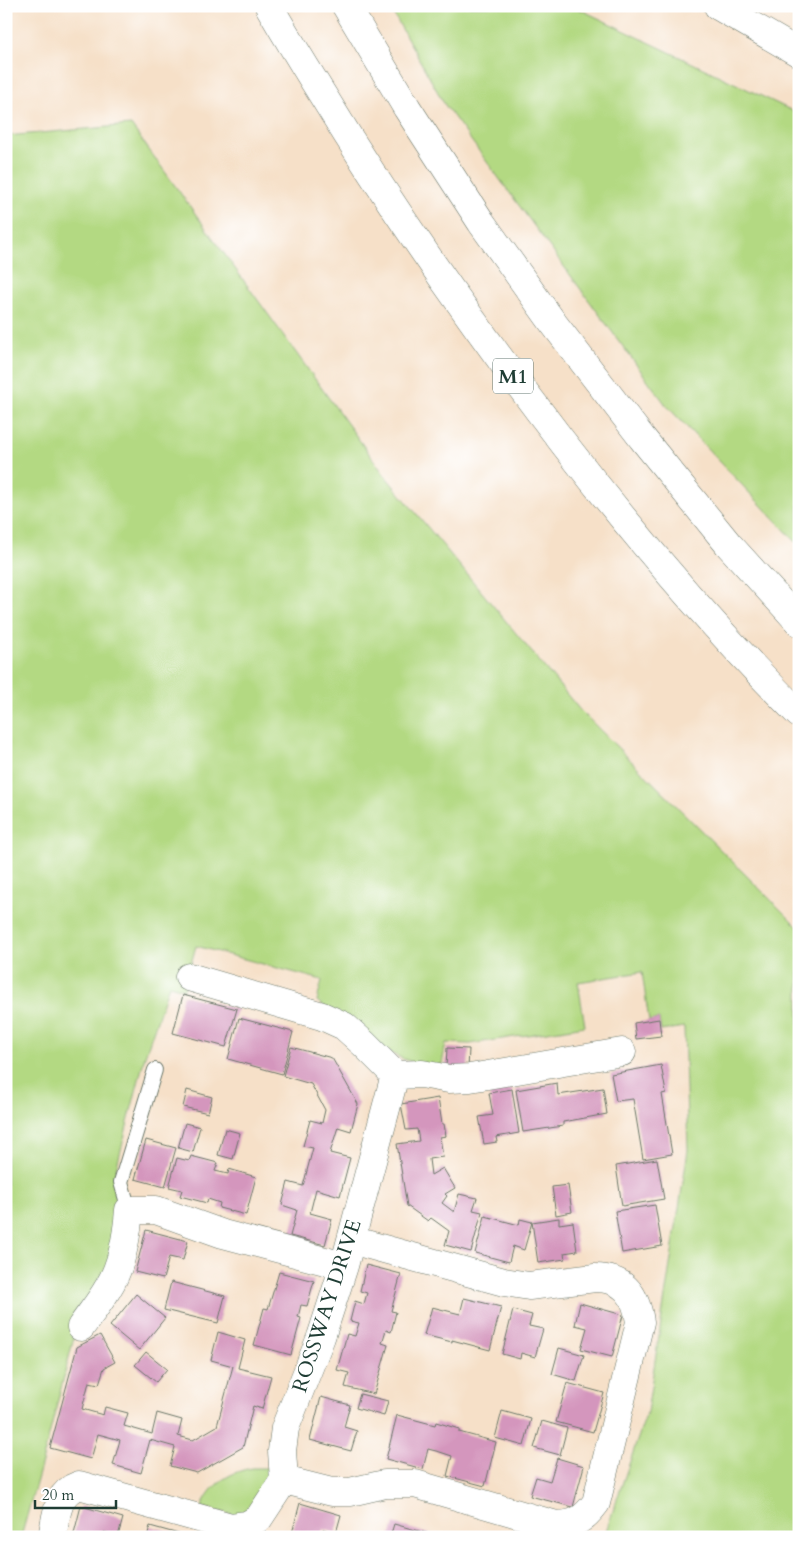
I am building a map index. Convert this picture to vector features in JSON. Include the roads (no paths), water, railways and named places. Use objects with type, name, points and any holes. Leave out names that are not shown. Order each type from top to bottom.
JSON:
[{"type":"main road","name":"M1","points":[[269,6],[356,150],[427,258],[502,361],[590,478],[680,586],[756,671],[799,714]]},
{"type":"main road","points":[[346,6],[407,108],[481,222],[554,324],[642,438],[722,537],[799,622]]},
{"type":"main road","points":[[718,6],[799,53]]},
{"type":"main road","points":[[189,977],[312,1013],[344,1026],[395,1075],[422,1074],[449,1079],[470,1078],[622,1052]]},
{"type":"main road","name":"ROSSWAY DRIVE","points":[[284,1480],[282,1450],[285,1428],[321,1337],[344,1266],[395,1075]]},
{"type":"main road","points":[[81,1327],[108,1288],[116,1272],[127,1232],[129,1210],[156,1210],[223,1234],[344,1266]]},
{"type":"main road","points":[[52,1537],[61,1498],[69,1488],[79,1485],[250,1531],[284,1480],[332,1492],[350,1492],[385,1484],[415,1484],[556,1525],[567,1525],[584,1517],[596,1503],[640,1322],[638,1308],[626,1289],[616,1281],[606,1278],[529,1286],[504,1282],[351,1240]]},
{"type":"lane","points":[[129,1210],[122,1182],[155,1070]]}]
